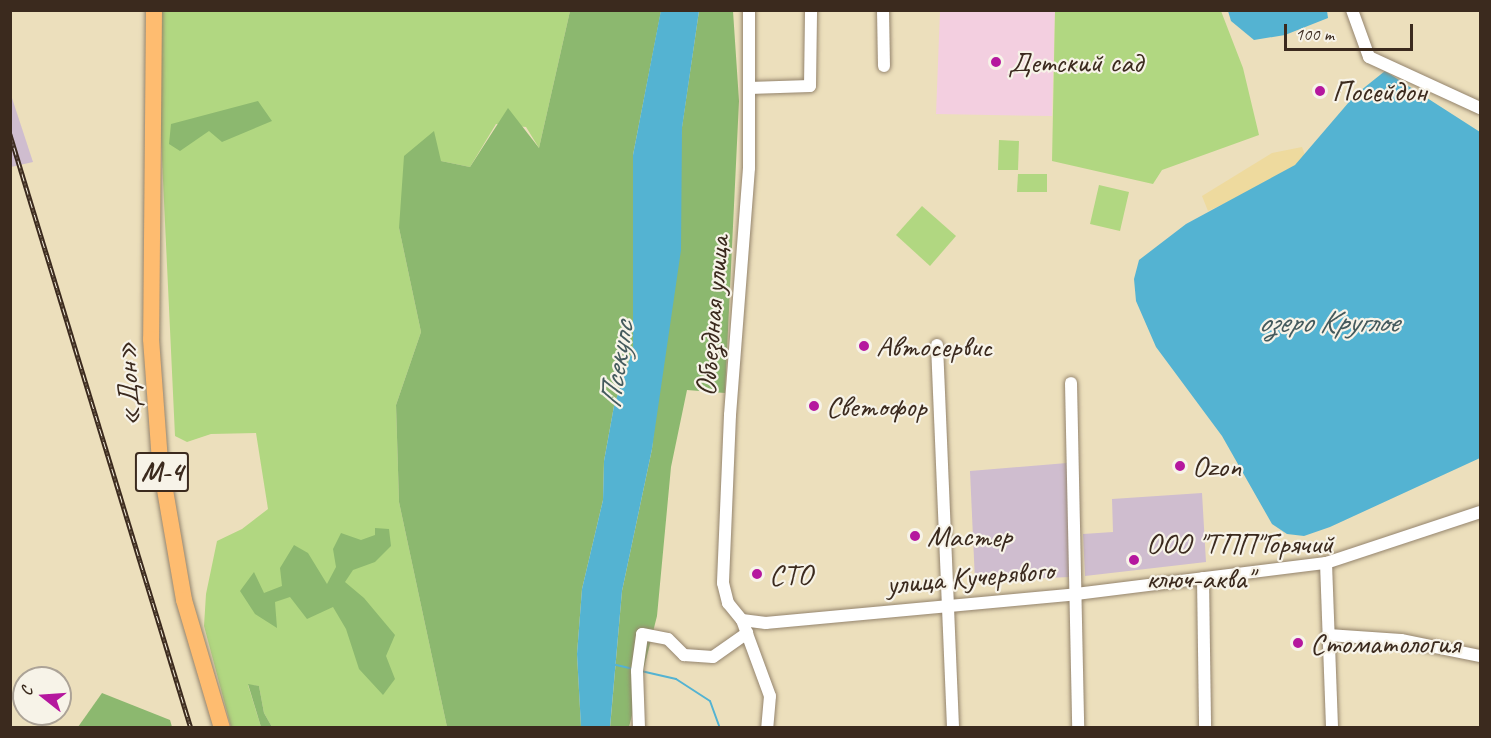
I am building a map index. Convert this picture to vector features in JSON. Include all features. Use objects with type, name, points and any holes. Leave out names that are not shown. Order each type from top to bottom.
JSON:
[{"type":"highway","name":"«Дон»","points":[[145,10],[152,209]]},
{"type":"highway","name":"«Дон»","points":[[154,10],[151,339],[160,461],[184,600],[222,728]]},
{"type":"street","name":"Объездная улица","points":[[749,10],[749,168],[730,415],[723,583],[728,603],[742,620],[770,696],[767,728]]},
{"type":"street","points":[[749,88],[810,86],[811,10]]},
{"type":"street","points":[[883,10],[884,66]]},
{"type":"street","points":[[1352,10],[1369,57],[1480,108]]},
{"type":"street","points":[[937,345],[949,603],[952,728]]},
{"type":"street","points":[[1071,383],[1078,728]]},
{"type":"street","name":"улица Кучерявого","points":[[742,620],[766,623],[949,603],[1076,594],[1326,563],[1480,512]]},
{"type":"street","points":[[1326,563],[1332,728]]},
{"type":"street","points":[[1203,578],[1205,728]]},
{"type":"street","points":[[639,728],[637,671],[642,634],[668,639],[684,655],[713,657],[747,633]]},
{"type":"street","points":[[1328,635],[1401,640],[1480,656]]},
{"type":"shaded area","name":"Детский сад","points":[[940,11],[1055,11],[1052,116],[936,114]]},
{"type":"shaded area","points":[[10,92],[33,162],[11,167],[10,167]]},
{"type":"shaded area","points":[[1067,463],[1070,577],[975,581],[970,471]]},
{"type":"shaded area","name":"ООО \"ТПП\"Горячий ключ-аква\"","points":[[1202,493],[1206,562],[1085,576],[1083,534],[1113,532],[1112,499]]},
{"type":"green space","points":[[160,11],[570,11],[539,148],[526,127],[496,124],[470,167],[441,161],[399,228],[421,332],[396,405],[399,502],[447,727],[272,727],[264,713],[259,686],[248,685],[261,727],[231,727],[204,626],[206,594],[217,541],[242,529],[268,509],[256,433],[211,434],[187,442],[175,436],[160,116]]},
{"type":"green space","points":[[570,11],[661,11],[633,155],[633,348],[614,406],[604,461],[603,500],[582,589],[577,654],[581,727],[447,727],[399,502],[396,405],[421,332],[399,228],[404,156],[434,131],[441,161],[470,167],[508,108],[539,148]]},
{"type":"green space","points":[[699,11],[733,11],[739,101],[725,393],[687,390],[671,467],[657,616],[629,727],[610,728],[622,591],[652,449],[682,127]]},
{"type":"green space","points":[[1055,11],[1221,11],[1243,68],[1259,135],[1162,170],[1153,184],[1052,161]]},
{"type":"green space","points":[[258,101],[272,121],[222,142],[209,131],[180,151],[169,144],[171,124]]},
{"type":"green space","points":[[999,140],[1019,141],[1018,170],[998,170]]},
{"type":"green space","points":[[1018,174],[1047,174],[1047,192],[1017,192]]},
{"type":"green space","points":[[1099,185],[1129,192],[1120,231],[1090,224]]},
{"type":"green space","points":[[922,206],[956,236],[930,266],[896,235]]},
{"type":"green space","points":[[375,528],[389,529],[391,546],[375,562],[353,570],[345,582],[364,598],[395,635],[386,656],[395,679],[383,695],[359,669],[346,629],[333,607],[307,619],[290,597],[275,602],[277,628],[255,614],[240,591],[254,572],[264,593],[282,586],[280,568],[294,545],[308,553],[327,584],[336,567],[333,549],[341,533],[361,540],[375,535]]},
{"type":"green space","points":[[248,684],[259,686],[264,713],[272,727],[261,727]]},
{"type":"green space","points":[[102,693],[170,720],[172,727],[78,727]]},
{"type":"sand","points":[[1302,147],[1305,155],[1297,171],[1208,211],[1202,196],[1272,153]]},
{"type":"water","points":[[661,10],[699,11],[682,128],[681,250],[652,449],[622,591],[610,727],[581,727],[577,654],[582,589],[603,500],[604,461],[614,406],[633,348],[633,155]]},
{"type":"water","points":[[1228,11],[1327,11],[1328,18],[1285,35],[1254,40],[1231,21]]},
{"type":"water","name":"озеро Круглое","points":[[1385,71],[1480,132],[1480,458],[1330,527],[1304,536],[1287,534],[1272,524],[1222,436],[1156,347],[1136,301],[1134,279],[1139,260],[1186,224],[1295,165],[1355,95]]},
{"type":"waterway","points":[[612,664],[633,669]]},
{"type":"waterway","points":[[641,671],[676,679],[710,701],[720,728]]},
{"type":"railway","points":[[10,134],[191,728]]},
{"type":"place","name":"Детский сад","points":[[996,62]]},
{"type":"place","name":"Посейдон","points":[[1320,91]]},
{"type":"place","name":"Автосервис","points":[[864,346]]},
{"type":"place","name":"Светофор","points":[[814,406]]},
{"type":"place","name":"Ozon","points":[[1180,466]]},
{"type":"place","name":"Мастер","points":[[915,536]]},
{"type":"place","name":"ООО \"ТПП\"Горячий ключ-аква\"","points":[[1134,560]]},
{"type":"place","name":"СТО","points":[[757,574]]},
{"type":"place","name":"Стоматология","points":[[1298,643]]},
{"type":"water label","name":"Псекупс","points":[[617,365]]}]
